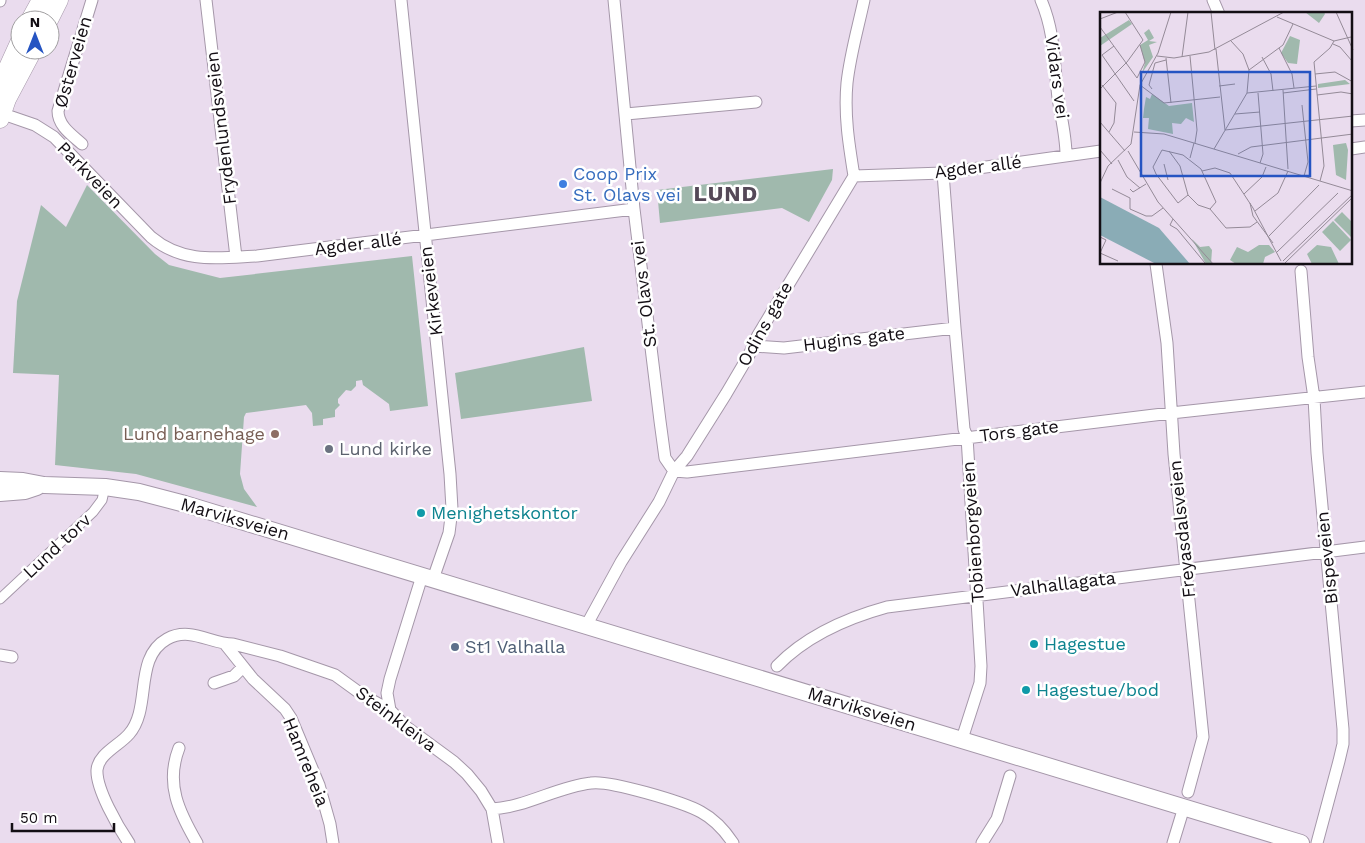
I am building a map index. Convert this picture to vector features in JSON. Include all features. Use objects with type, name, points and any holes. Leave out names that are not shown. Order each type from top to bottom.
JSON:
[{"type":"main road","points":[[0,84],[11,60]]},
{"type":"main road","points":[[1,116],[7,99],[28,60]]},
{"type":"main road","name":"Marviksveien","points":[[0,480],[44,485],[105,487],[139,492],[185,504],[962,739],[1186,799],[1301,843]]},
{"type":"main road","name":"Marviksveien","points":[[0,493],[25,491],[44,485]]},
{"type":"street","name":"Østerveien","points":[[82,144],[61,124],[58,112],[92,0]]},
{"type":"street","name":"Frydenlundsveien","points":[[206,0],[236,257]]},
{"type":"street","name":"Kirkeveien","points":[[401,0],[446,428],[452,509],[449,533],[427,577]]},
{"type":"street","name":"St. Olavs vei","points":[[614,0],[634,209],[660,421],[665,458],[674,471]]},
{"type":"street","points":[[854,176],[847,130],[847,92],[851,60],[864,0]]},
{"type":"street","name":"Vidars vei","points":[[1041,0],[1052,34],[1066,155]]},
{"type":"street","points":[[1213,0],[1218,12]]},
{"type":"street","points":[[626,114],[756,102]]},
{"type":"street","name":"Parkveien","points":[[1,116],[35,125],[54,136],[131,218],[162,246],[172,252]]},
{"type":"street","points":[[1352,122],[1365,120]]},
{"type":"street","points":[[1352,149],[1365,147]]},
{"type":"street","name":"Agder allé","points":[[854,176],[943,173],[1066,155],[1100,152]]},
{"type":"street","name":"Tobienborgveien","points":[[943,173],[964,428],[967,437],[981,666],[980,682],[962,739]]},
{"type":"street","name":"Odins gate","points":[[586,626],[621,562],[659,502],[674,471],[692,449],[726,394],[794,273],[854,176]]},
{"type":"street","name":"Agder allé","points":[[172,252],[193,257],[236,257],[425,236],[634,209]]},
{"type":"street","name":"Freyasdalsveien","points":[[1156,265],[1167,343],[1174,454],[1203,737],[1174,843]]},
{"type":"street","name":"Bispeveien","points":[[1301,271],[1331,592],[1342,744],[1317,843]]},
{"type":"street","name":"Hugins gate","points":[[753,346],[793,347],[955,328]]},
{"type":"street","name":"Tors gate","points":[[674,471],[687,472],[967,437],[1365,392]]},
{"type":"street","name":"Lund torv","points":[[0,599],[93,512],[102,500],[105,487]]},
{"type":"street","name":"Valhallagata","points":[[776,666],[796,648],[822,632],[887,607],[978,594],[1365,547]]},
{"type":"street","points":[[390,710],[388,693],[390,679],[427,577]]},
{"type":"street","name":"Steinkleiva","points":[[129,843],[105,799],[97,769],[100,761],[128,735],[137,723],[141,709],[142,692],[152,654],[160,644],[169,638],[189,634],[225,644],[234,644],[316,667],[335,675],[364,696],[390,710],[405,726],[454,762],[467,774],[492,808],[498,843]]},
{"type":"street","name":"Hamreheia","points":[[225,644],[243,667],[285,709],[291,718],[319,785],[330,824],[333,843]]},
{"type":"street","points":[[0,655],[12,657]]},
{"type":"street","points":[[214,683],[234,676],[243,667]]},
{"type":"street","points":[[178,748],[174,763],[174,793],[197,843]]},
{"type":"street","points":[[982,843],[997,818],[1010,776]]},
{"type":"street","points":[[492,808],[501,808],[535,800],[592,782],[612,784],[701,812],[717,823],[733,843]]},
{"type":"green space","points":[[833,169],[832,180],[809,222],[782,208],[660,223],[657,190]]},
{"type":"green space","points":[[87,185],[155,254],[169,265],[220,278],[412,256],[428,406],[390,411],[389,404],[363,385],[362,380],[356,381],[356,386],[351,391],[346,390],[338,399],[340,405],[335,410],[335,417],[323,419],[323,425],[313,426],[312,413],[306,405],[246,413],[244,417],[240,474],[244,489],[257,507],[136,474],[55,465],[59,375],[13,373],[17,301],[41,205],[66,227]]},
{"type":"green space","points":[[584,347],[592,401],[461,419],[455,373]]},
{"type":"place","name":"Coop Prix St. Olavs vei","points":[[563,184]]},
{"type":"place","name":"Lund barnehage","points":[[275,434]]},
{"type":"place","name":"Lund kirke","points":[[329,449]]},
{"type":"place","name":"Menighetskontor","points":[[421,513]]},
{"type":"place","name":"Hagestue","points":[[1034,644]]},
{"type":"place","name":"St1 Valhalla","points":[[455,647]]},
{"type":"place","name":"Hagestue/bod","points":[[1026,690]]},
{"type":"district","name":"LUND","points":[[726,193]]}]
